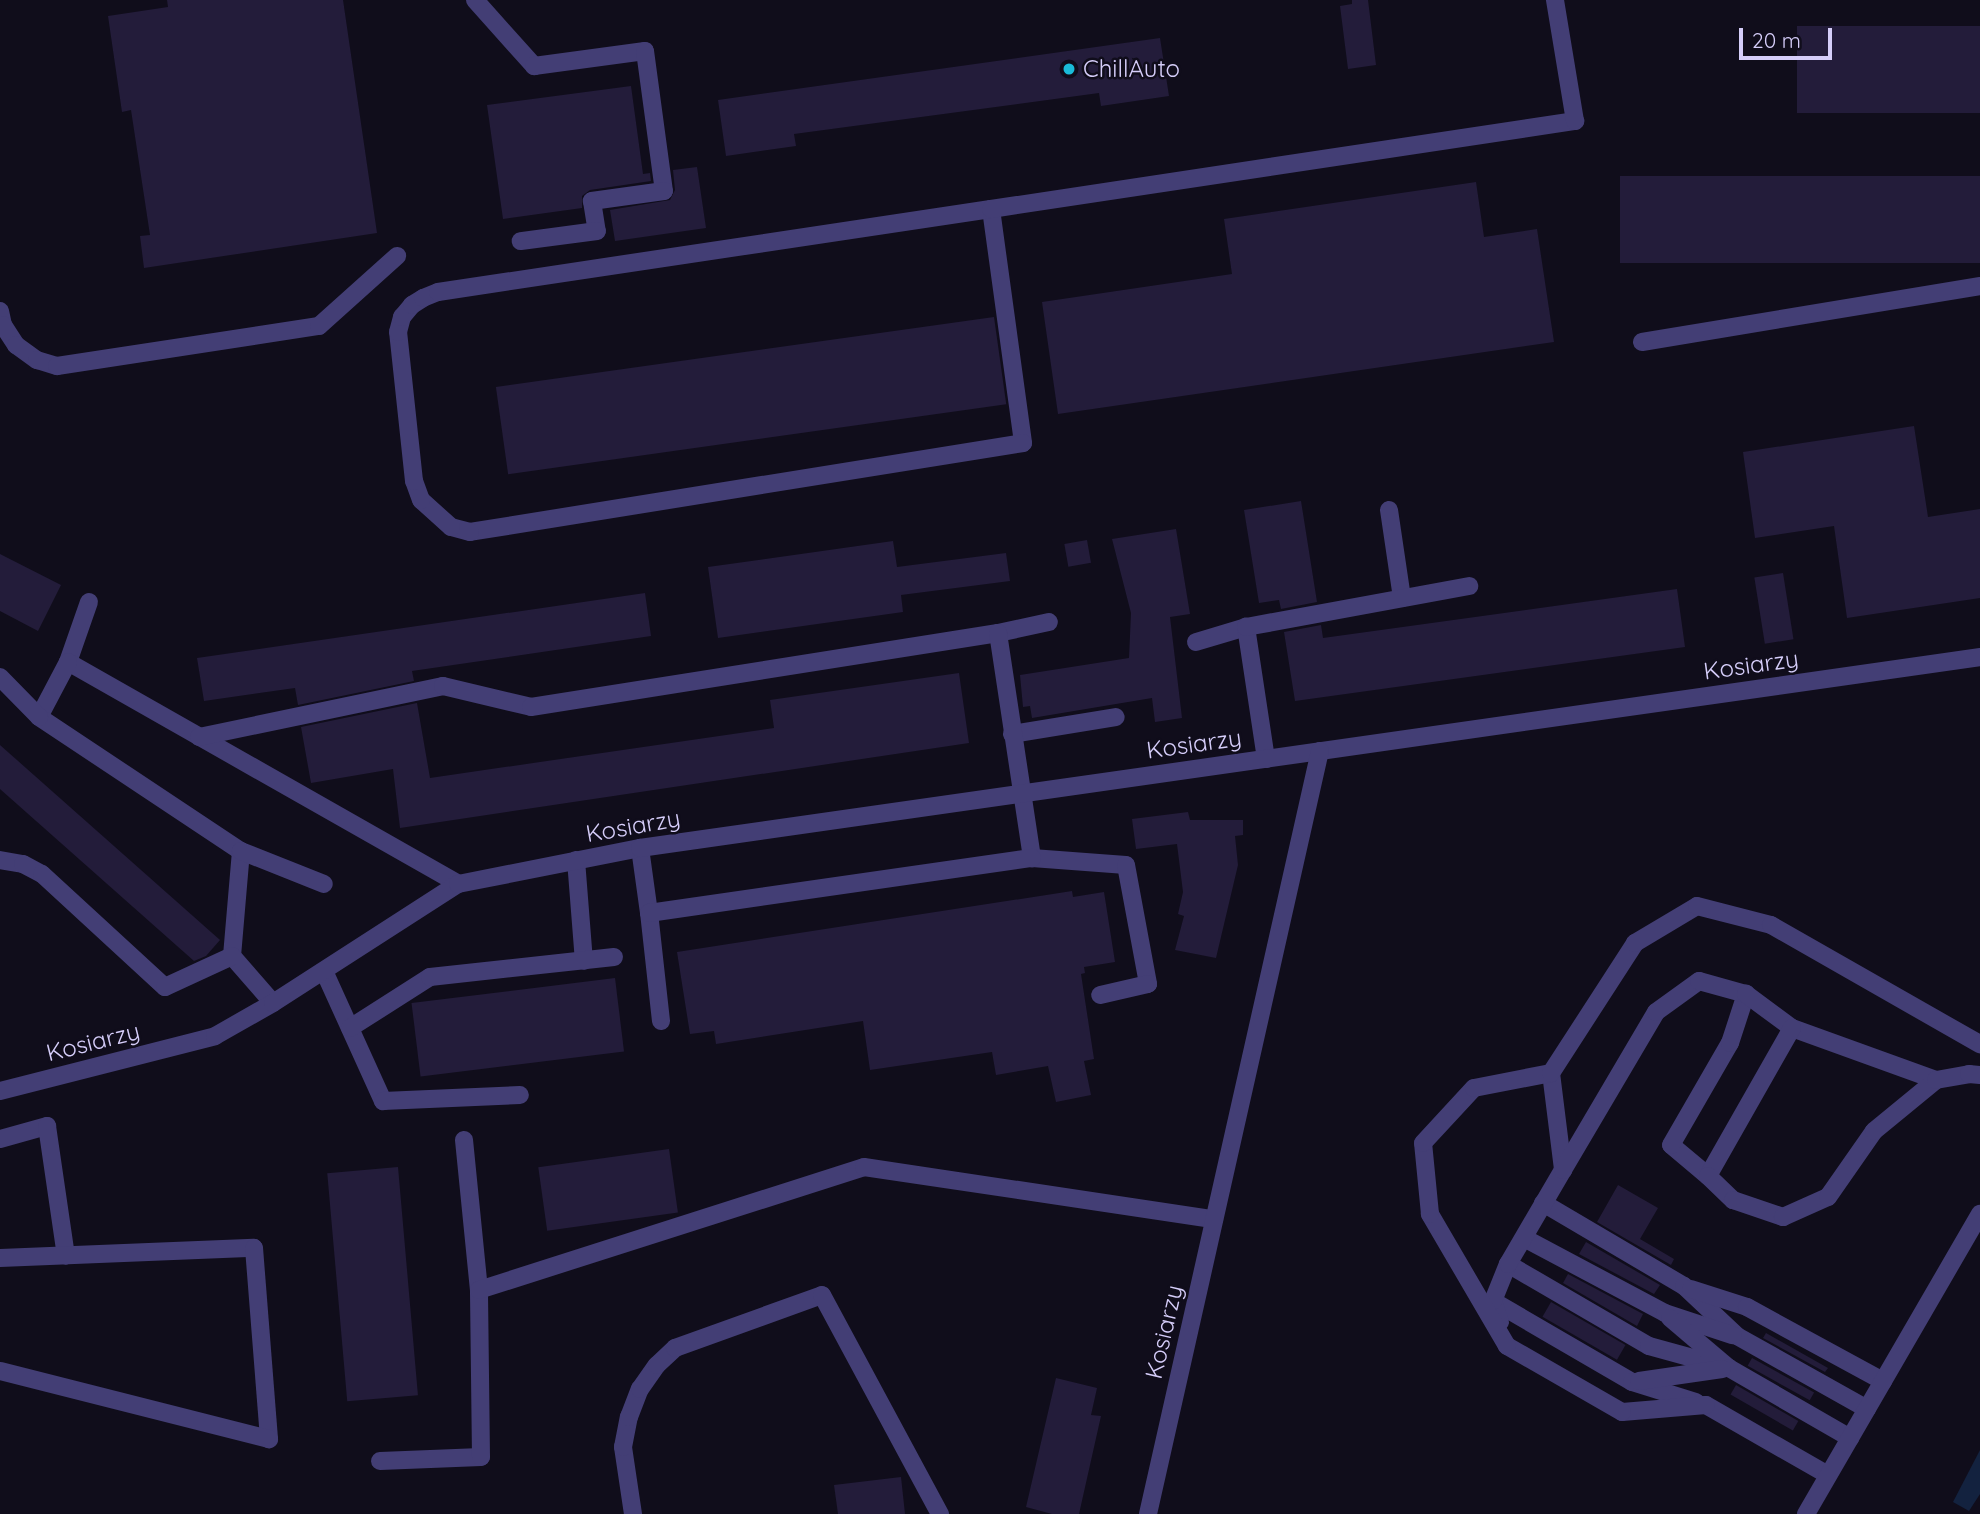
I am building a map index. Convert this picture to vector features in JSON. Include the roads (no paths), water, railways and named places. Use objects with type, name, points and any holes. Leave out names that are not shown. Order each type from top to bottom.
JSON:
[{"type":"street","points":[[475,0],[534,66],[645,51],[664,191],[592,201],[597,231],[521,241]]},
{"type":"street","points":[[991,209],[1023,443],[470,532],[451,527],[421,500],[414,481],[398,332],[402,317],[412,305],[424,298],[438,292],[1575,121],[1555,0]]},
{"type":"street","points":[[0,311],[3,325],[16,345],[37,360],[57,366],[318,326],[397,256]]},
{"type":"street","points":[[1642,342],[1980,286]]},
{"type":"street","points":[[1389,510],[1402,598]]},
{"type":"street","points":[[1196,642],[1246,627],[1469,586]]},
{"type":"street","points":[[39,717],[68,662],[89,603]]},
{"type":"street","points":[[199,737],[443,686],[531,707],[998,633],[1049,622]]},
{"type":"street","points":[[1246,627],[1266,759]]},
{"type":"street","points":[[998,633],[1032,859]]},
{"type":"street","name":"Kosiarzy","points":[[0,1091],[215,1036],[273,1003],[458,884],[640,848],[1980,657]]},
{"type":"street","points":[[68,662],[458,884]]},
{"type":"street","points":[[0,677],[39,717],[241,850],[324,884]]},
{"type":"street","points":[[1012,734],[1116,717]]},
{"type":"street","name":"Kosiarzy","points":[[1148,1514],[1320,751]]},
{"type":"street","points":[[640,848],[662,1021]]},
{"type":"street","points":[[241,850],[232,956],[273,1003]]},
{"type":"street","points":[[649,913],[1032,859],[1126,865],[1148,984],[1100,995]]},
{"type":"street","points":[[0,860],[23,863],[42,874],[165,987],[232,956]]},
{"type":"street","points":[[576,860],[584,961]]},
{"type":"street","points":[[1563,1170],[1551,1073],[1635,943],[1697,905],[1771,925],[1980,1044]]},
{"type":"street","points":[[350,1028],[430,976],[614,957]]},
{"type":"street","points":[[324,971],[383,1101],[520,1095]]},
{"type":"street","points":[[1507,1346],[1493,1301],[1508,1264],[1656,1012],[1699,981],[1746,994],[1791,1028],[1936,1080]]},
{"type":"street","points":[[1746,994],[1730,1043],[1671,1145],[1733,1200],[1783,1217],[1828,1197],[1874,1131],[1936,1080],[1969,1074],[1980,1075]]},
{"type":"street","points":[[1708,1176],[1791,1028]]},
{"type":"street","points":[[1551,1073],[1474,1088],[1423,1143],[1430,1214],[1507,1346],[1622,1412],[1706,1405]]},
{"type":"street","points":[[0,1139],[47,1126],[66,1256]]},
{"type":"street","points":[[380,1461],[481,1457],[480,1290],[464,1140]]},
{"type":"street","points":[[480,1290],[864,1167],[1214,1219]]},
{"type":"street","points":[[1544,1203],[1684,1286],[1747,1307],[1883,1381]]},
{"type":"street","points":[[1806,1514],[1980,1214]]},
{"type":"street","points":[[1524,1238],[1665,1313],[1737,1336],[1867,1409]]},
{"type":"street","points":[[0,1258],[254,1248],[269,1439],[0,1371]]},
{"type":"street","points":[[1508,1264],[1649,1346],[1729,1368]]},
{"type":"street","points":[[1684,1286],[1737,1336]]},
{"type":"street","points":[[633,1514],[623,1447],[629,1417],[640,1389],[657,1365],[675,1348],[822,1295],[940,1514]]},
{"type":"street","points":[[1493,1301],[1632,1382],[1706,1405],[1828,1475]]},
{"type":"street","points":[[1665,1313],[1729,1368],[1850,1438]]},
{"type":"street","points":[[1649,1346],[1706,1405]]},
{"type":"street","points":[[1632,1382],[1729,1368]]},
{"type":"water","points":[[1980,1450],[1980,1494],[1969,1511],[1953,1502]]},
{"type":"place","name":"ChillAuto","points":[[1069,69]]}]
